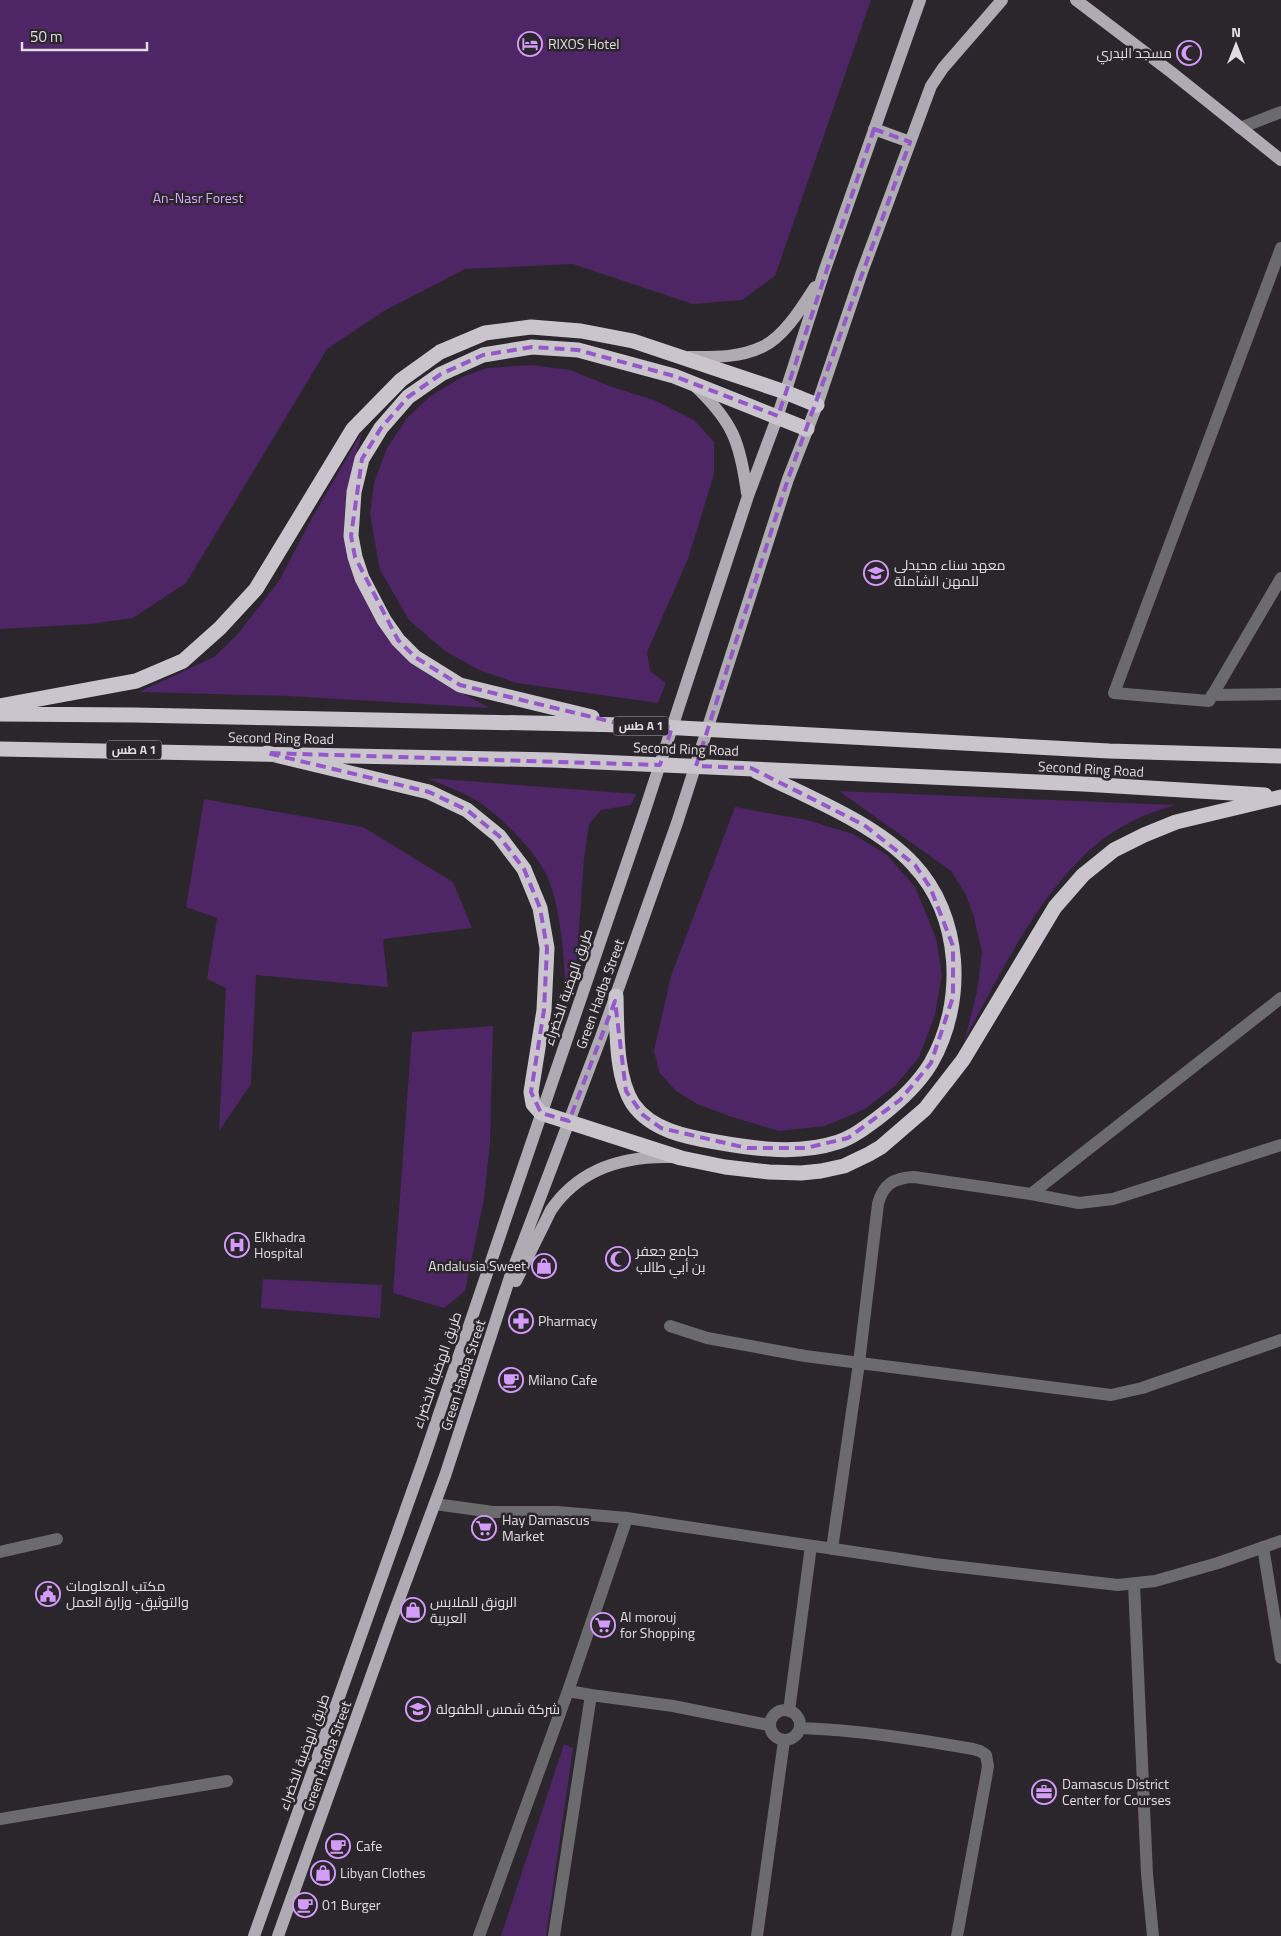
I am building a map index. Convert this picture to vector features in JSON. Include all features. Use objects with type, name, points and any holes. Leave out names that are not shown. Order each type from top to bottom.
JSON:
[{"type":"highway","points":[[0,706],[136,681],[183,661],[220,628],[256,589],[353,429],[402,380],[440,352],[485,333],[531,327],[590,332],[633,341],[785,392],[817,405]]},
{"type":"highway","points":[[625,725],[460,685],[415,657],[398,640],[384,620],[360,571],[351,536],[354,492],[362,459],[381,428],[408,397],[441,374],[483,355],[532,347],[578,350],[674,376],[807,429]]},
{"type":"highway","name":"Second Ring Road","points":[[0,714],[144,715],[625,725],[1110,751],[1281,756]]},
{"type":"highway","name":"Second Ring Road","points":[[0,749],[553,760],[1083,784],[1281,797]]},
{"type":"highway","points":[[268,753],[429,792],[467,810],[499,836],[524,869],[540,908],[547,948],[544,1010],[531,1092],[533,1104],[541,1113],[681,1158],[725,1167],[769,1172],[802,1173],[831,1169],[869,1154],[896,1135],[925,1109],[964,1060],[1055,907],[1083,875],[1114,850],[1176,822],[1281,797]]},
{"type":"highway","points":[[616,996],[620,1064],[626,1091],[633,1104],[643,1116],[661,1128],[700,1139],[747,1148],[789,1150],[838,1142],[859,1131],[900,1100],[917,1083],[931,1063],[940,1045],[949,1017],[955,971],[953,946],[947,925],[942,910],[930,887],[907,858],[893,845],[864,825],[751,768]]},
{"type":"main road","points":[[683,357],[722,357],[763,347],[784,330],[804,303],[824,272],[920,0]]},
{"type":"main road","name":"Green Hadba Street","points":[[278,1936],[435,1504],[510,1277],[616,996],[677,823],[788,479],[817,405],[862,272],[930,86],[936,76],[1002,0]]},
{"type":"main road","points":[[1076,0],[1171,72],[1281,160]]},
{"type":"main road","points":[[1083,0],[1090,11]]},
{"type":"main road","points":[[874,129],[910,142]]},
{"type":"main road","name":"طريق الهضبة الخضراء","points":[[254,1936],[423,1462],[644,813],[824,272]]},
{"type":"main road","points":[[691,383],[714,405],[734,433],[739,446],[748,496]]},
{"type":"main road","points":[[499,1311],[552,1210],[557,1202],[580,1181],[599,1169],[624,1160],[651,1157],[681,1158]]},
{"type":"street","points":[[1240,128],[1281,112]]},
{"type":"street","points":[[1281,248],[1114,693],[1209,702],[1281,578]]},
{"type":"street","points":[[1212,695],[1281,694]]},
{"type":"street","points":[[1031,1194],[1281,998]]},
{"type":"street","points":[[832,1549],[859,1363],[878,1204],[886,1186],[901,1178],[914,1177],[1079,1203],[1114,1199],[1281,1146]]},
{"type":"street","points":[[670,1326],[707,1338],[812,1357],[1111,1395],[1142,1388],[1281,1340]]},
{"type":"street","points":[[435,1504],[493,1512],[557,1512],[627,1518],[832,1549],[1100,1584],[1134,1584],[1155,1581],[1218,1563],[1281,1541]]},
{"type":"street","points":[[479,1936],[568,1691],[627,1518]]},
{"type":"street","points":[[0,1552],[58,1540]]},
{"type":"street","points":[[790,1711],[811,1546]]},
{"type":"street","points":[[1262,1547],[1281,1657]]},
{"type":"street","points":[[1134,1584],[1147,1874],[1152,1936]]},
{"type":"street","points":[[568,1691],[673,1706],[770,1725]]},
{"type":"street","points":[[554,1936],[591,1695]]},
{"type":"street","points":[[779,1711],[790,1711],[799,1719],[800,1728],[794,1738],[784,1741],[774,1736],[770,1725],[775,1714],[779,1711]]},
{"type":"street","points":[[800,1728],[877,1734],[973,1749],[986,1755],[988,1766],[958,1936]]},
{"type":"street","points":[[756,1936],[784,1741]]},
{"type":"street","points":[[0,1819],[228,1781]]},
{"type":"highlighted area","points":[[874,129],[910,142],[788,479],[696,766],[751,768],[864,825],[915,865],[930,887],[953,946],[953,997],[931,1063],[900,1100],[848,1138],[806,1148],[747,1148],[661,1128],[643,1115],[626,1091],[615,1001],[569,1121],[541,1113],[531,1092],[544,1010],[547,948],[540,908],[524,869],[499,836],[467,810],[429,792],[267,753],[660,765],[672,727],[625,725],[460,685],[415,657],[398,640],[355,557],[351,536],[362,459],[381,428],[408,397],[441,374],[483,355],[532,347],[578,350],[674,376],[778,416]]},
{"type":"green space","name":"An-Nasr Forest","points":[[0,0],[871,0],[775,276],[742,300],[693,304],[573,264],[465,269],[384,311],[327,349],[186,583],[133,618],[90,624],[0,629]]},
{"type":"green space","points":[[532,365],[570,370],[612,387],[654,400],[694,420],[714,442],[714,474],[688,559],[647,652],[650,671],[666,683],[658,703],[517,683],[479,670],[445,651],[409,620],[380,570],[370,514],[374,483],[387,448],[407,418],[429,397],[462,377],[487,368]]},
{"type":"green space","points":[[362,432],[346,494],[344,527],[350,562],[387,638],[406,658],[432,677],[490,708],[288,696],[139,692],[214,657],[236,636],[279,581],[313,516]]},
{"type":"green space","points":[[428,778],[636,794],[631,805],[601,810],[589,824],[584,859],[576,970],[566,998],[559,922],[553,892],[543,868],[518,836],[488,809],[467,795]]},
{"type":"green space","points":[[839,791],[1175,805],[1129,823],[1102,840],[1077,863],[1054,889],[1033,918],[996,980],[965,1039],[977,992],[982,952],[974,917],[966,895],[951,871]]},
{"type":"green space","points":[[204,799],[363,827],[453,882],[472,928],[383,939],[388,987],[256,975],[251,1084],[219,1131],[226,988],[207,979],[217,918],[186,907]]},
{"type":"green space","points":[[735,807],[807,820],[853,834],[887,855],[915,887],[936,938],[942,974],[935,1015],[919,1057],[896,1085],[865,1109],[825,1126],[779,1131],[729,1116],[697,1104],[676,1091],[659,1072],[654,1051],[671,976]]},
{"type":"green space","points":[[493,1026],[490,1143],[484,1199],[465,1291],[444,1308],[393,1293],[412,1032]]},
{"type":"green space","points":[[263,1279],[382,1285],[380,1318],[261,1308]]},
{"type":"green space","points":[[564,1744],[573,1748],[546,1936],[501,1936]]},
{"type":"place","name":"RIXOS Hotel","points":[[530,44]]},
{"type":"place","name":"مسجد البدري","points":[[1189,53]]},
{"type":"place","name":"معهد سناء محيدلي للمهن الشاملة","points":[[876,573]]},
{"type":"place","name":"Elkhadra Hospital","points":[[237,1245]]},
{"type":"place","name":"جامع جعفر بن أبي طالب","points":[[618,1259]]},
{"type":"place","name":"Andalusia Sweet","points":[[544,1266]]},
{"type":"place","name":"Pharmacy","points":[[521,1321]]},
{"type":"place","name":"Milano Cafe","points":[[511,1380]]},
{"type":"place","name":"Hay Damascus Market","points":[[484,1528]]},
{"type":"place","name":"مكتب المعلومات والتوثيق- وزارة العمل","points":[[48,1594]]},
{"type":"place","name":"الرونق للملابس العربية","points":[[413,1610]]},
{"type":"place","name":"Al morouj for Shopping","points":[[603,1625]]},
{"type":"place","name":"شركة شمس الطفولة","points":[[418,1709]]},
{"type":"place","name":"Damascus District Center for Courses","points":[[1044,1792]]},
{"type":"place","name":"Cafe","points":[[338,1846]]},
{"type":"place","name":"Libyan Clothes","points":[[323,1873]]},
{"type":"place","name":"01 Burger","points":[[305,1905]]}]
